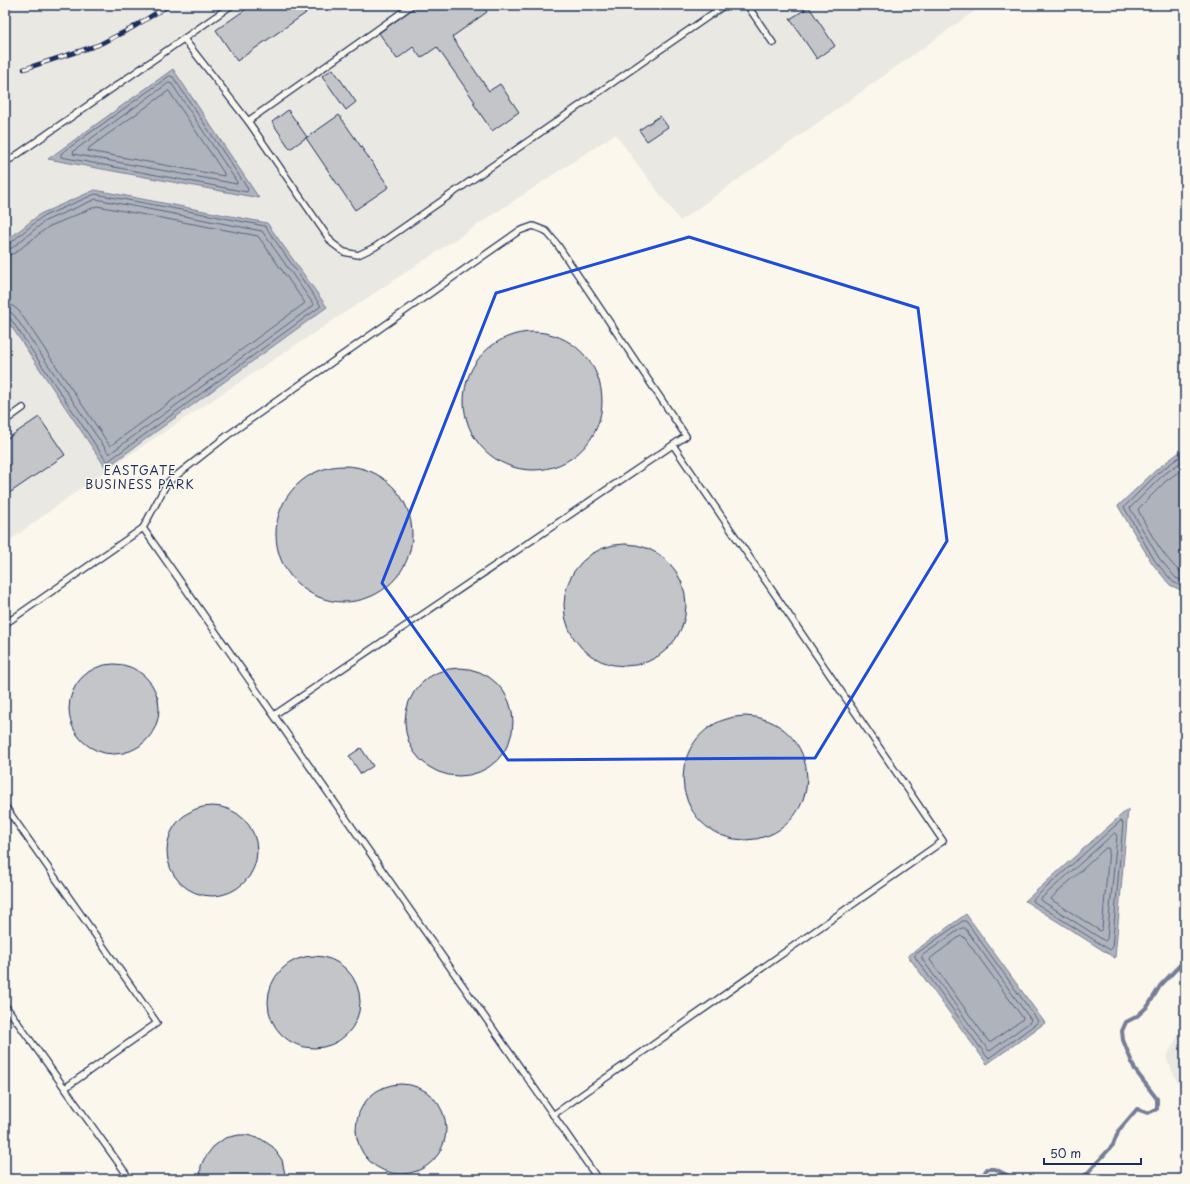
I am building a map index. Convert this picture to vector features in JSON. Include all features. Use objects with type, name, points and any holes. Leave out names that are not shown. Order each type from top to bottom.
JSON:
[{"type":"lane","points":[[11,159],[232,5]]},
{"type":"lane","points":[[248,121],[412,5]]},
{"type":"lane","points":[[184,38],[248,121],[332,244],[344,252],[358,255],[375,247],[725,5]]},
{"type":"lane","points":[[747,5],[773,43]]},
{"type":"lane","points":[[5,624],[143,528],[167,482],[228,435],[520,231],[533,226],[546,231],[557,244],[686,436],[274,715]]},
{"type":"lane","points":[[5,421],[24,408]]},
{"type":"lane","points":[[553,1114],[943,841],[673,445]]},
{"type":"lane","points":[[143,528],[598,1179]]},
{"type":"lane","points":[[5,806],[157,1023],[65,1088]]},
{"type":"lane","points":[[5,1005],[130,1179]]},
{"type":"highlighted area","points":[[689,237],[918,308],[947,541],[815,758],[508,760],[382,583],[496,293]]},
{"type":"shaded area","points":[[5,5],[983,5],[680,221],[615,134],[96,477],[5,544]]},
{"type":"shaded area","points":[[1185,1022],[1185,1098],[1166,1058]]},
{"type":"shaded area","points":[[1185,1159],[1185,1179],[1173,1179]]},
{"type":"water","points":[[173,69],[259,198],[48,159]]},
{"type":"water","points":[[95,190],[267,223],[327,307],[106,468],[5,317],[5,242],[40,214]]},
{"type":"water","points":[[1185,448],[1185,592],[1170,585],[1152,563],[1118,506],[1157,469]]},
{"type":"water","points":[[1128,809],[1115,958],[1025,901]]},
{"type":"water","points":[[966,914],[1045,1023],[987,1064],[908,956]]},
{"type":"building","points":[[252,5],[301,5],[306,13],[237,61],[216,30]]},
{"type":"building","points":[[416,5],[482,5],[487,12],[452,37],[489,91],[500,84],[519,112],[492,131],[473,103],[475,102],[437,47],[421,58],[413,47],[397,59],[379,33]]},
{"type":"building","points":[[809,7],[835,46],[817,59],[790,19]]},
{"type":"building","points":[[333,69],[356,102],[346,110],[322,76]]},
{"type":"building","points":[[288,110],[307,137],[290,149],[272,122]]},
{"type":"building","points":[[339,115],[389,187],[355,210],[306,138]]},
{"type":"building","points":[[660,116],[668,127],[647,141],[639,130]]},
{"type":"building","points":[[533,332],[553,335],[571,344],[586,358],[599,381],[602,401],[599,421],[590,439],[576,454],[553,467],[533,470],[513,467],[495,458],[480,444],[467,421],[464,401],[467,381],[476,363],[490,348],[513,335]]},
{"type":"building","points":[[39,417],[65,455],[5,496],[5,440]]},
{"type":"building","points":[[337,466],[351,466],[370,471],[382,477],[397,491],[407,508],[411,521],[411,547],[407,560],[401,572],[387,587],[382,591],[364,599],[351,602],[337,602],[318,597],[306,591],[291,577],[287,572],[279,554],[276,541],[276,527],[281,508],[287,496],[301,481],[306,477],[324,469]]},
{"type":"building","points":[[625,544],[648,548],[659,554],[668,562],[676,571],[682,582],[686,605],[682,628],[676,639],[668,648],[659,656],[648,662],[625,666],[602,662],[591,656],[582,648],[574,639],[568,628],[564,605],[568,582],[574,571],[582,562],[591,554],[602,548]]},
{"type":"building","points":[[114,664],[131,667],[146,677],[156,692],[159,709],[156,726],[146,741],[131,751],[114,754],[97,751],[82,741],[72,726],[69,709],[72,692],[82,677],[97,667]]},
{"type":"building","points":[[459,668],[480,672],[497,684],[509,701],[513,722],[509,743],[497,760],[480,772],[459,776],[438,772],[421,760],[409,743],[405,722],[409,701],[421,684],[438,672]]},
{"type":"building","points":[[745,716],[757,717],[769,721],[780,726],[789,734],[797,743],[802,754],[806,766],[806,790],[802,802],[797,813],[789,822],[780,830],[769,835],[757,839],[745,840],[733,839],[721,835],[710,830],[701,822],[693,813],[688,802],[684,790],[683,778],[684,766],[688,754],[693,743],[701,734],[710,726],[721,721],[733,717]]},
{"type":"building","points":[[361,748],[373,766],[361,774],[349,756]]},
{"type":"building","points":[[212,806],[229,810],[244,819],[253,834],[257,851],[253,868],[244,883],[229,892],[212,896],[195,892],[180,883],[171,868],[167,851],[171,834],[180,819],[195,810]]},
{"type":"building","points":[[314,956],[323,957],[340,964],[352,976],[359,993],[359,1011],[352,1028],[340,1040],[323,1047],[314,1048],[305,1047],[288,1040],[276,1028],[269,1011],[268,1002],[269,993],[276,976],[288,964],[305,957]]},
{"type":"building","points":[[401,1084],[418,1087],[433,1097],[443,1112],[446,1129],[443,1146],[433,1161],[418,1171],[401,1174],[384,1171],[369,1161],[359,1146],[356,1129],[359,1112],[369,1097],[384,1087]]},
{"type":"building","points":[[247,1135],[261,1139],[273,1147],[282,1160],[286,1179],[200,1179],[201,1166],[204,1159],[213,1147],[225,1138]]},
{"type":"waterway","points":[[1082,1179],[1113,1145],[1119,1130],[1137,1109],[1148,1113],[1157,1109],[1157,1099],[1135,1070],[1123,1040],[1122,1031],[1126,1022],[1136,1017],[1148,1006],[1160,986],[1184,961],[1185,955]]},
{"type":"waterway","points":[[982,1179],[987,1169],[995,1169],[1015,1179]]},
{"type":"railway","points":[[24,69],[98,45],[132,28],[169,5]]},
{"type":"district","name":"EASTGATE BUSINESS PARK","points":[[140,477]]}]
